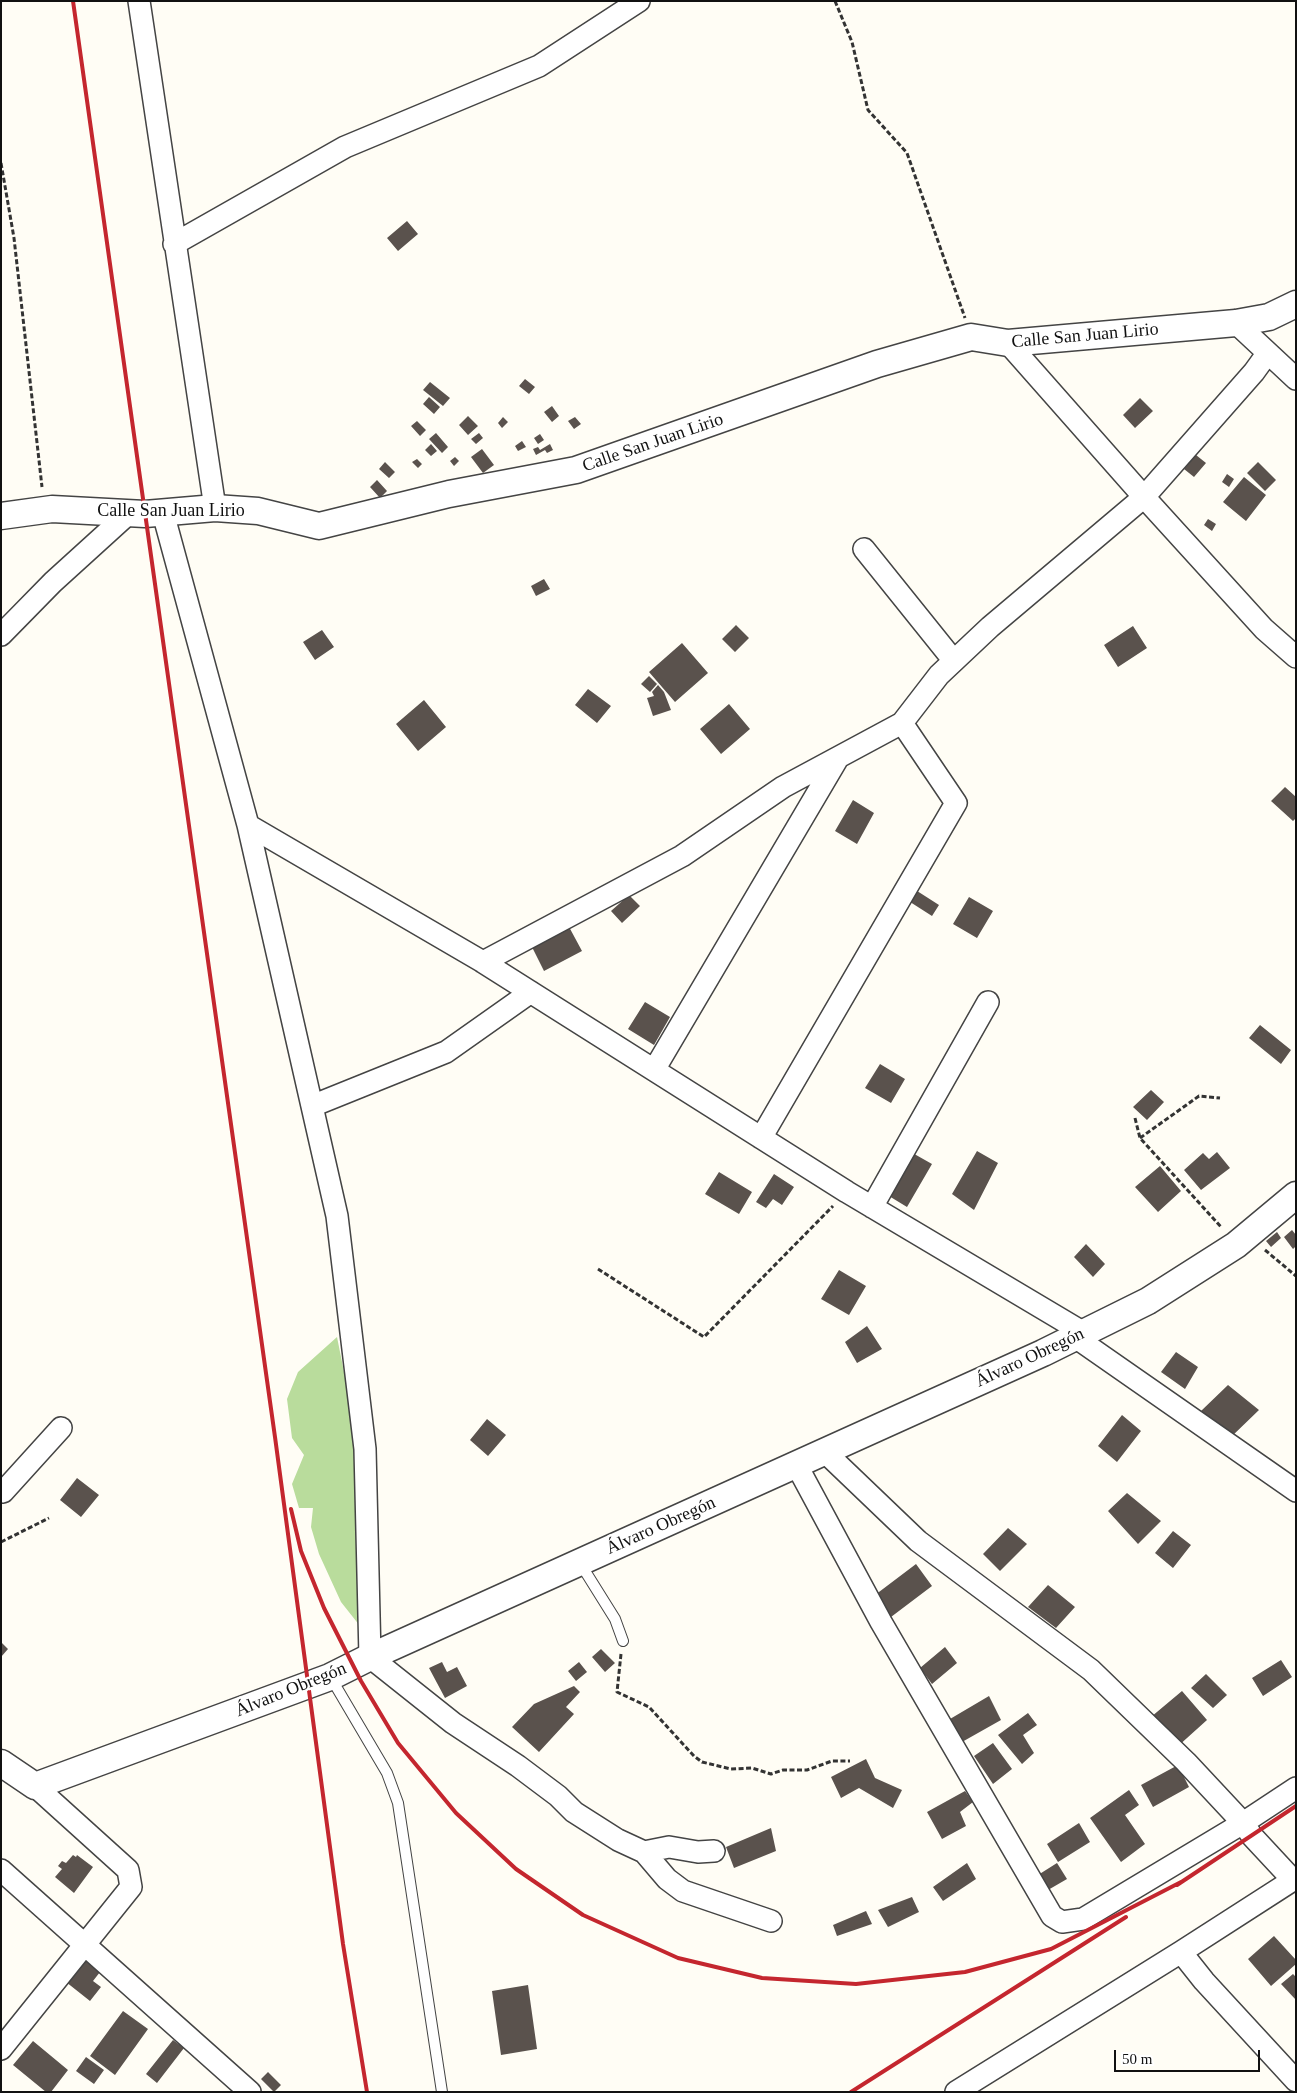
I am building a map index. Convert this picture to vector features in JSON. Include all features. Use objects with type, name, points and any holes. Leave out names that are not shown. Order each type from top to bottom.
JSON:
[{"type":"street","points":[[139,1],[215,508]]},
{"type":"street","points":[[174,244],[345,148],[539,66],[639,1]]},
{"type":"street","name":"Calle San Juan Lirio","points":[[1,516],[52,509],[130,513],[215,508],[258,511],[320,526],[449,494],[576,470],[877,364],[971,337],[1008,343],[1236,323],[1269,317],[1296,304]]},
{"type":"street","points":[[1236,323],[1267,354],[1296,379]]},
{"type":"street","points":[[1008,343],[1264,629],[1296,657]]},
{"type":"street","points":[[483,962],[682,856],[783,786],[902,723],[939,675],[990,627],[1144,497],[1254,372],[1267,354]]},
{"type":"street","points":[[163,512],[248,825],[337,1216],[364,1449],[370,1657],[452,1723],[518,1766],[558,1796],[574,1812],[618,1840],[644,1852],[667,1879],[684,1891],[771,1922]]},
{"type":"street","points":[[1,635],[52,582],[130,513]]},
{"type":"street","points":[[864,549],[954,661]]},
{"type":"street","points":[[761,1138],[956,803],[902,723]]},
{"type":"street","points":[[654,1070],[838,757]]},
{"type":"street","points":[[248,825],[483,962],[847,1192],[1079,1335],[1296,1491]]},
{"type":"street","points":[[312,1106],[446,1052],[531,992]]},
{"type":"street","points":[[872,1207],[988,1002]]},
{"type":"street","name":"Álvaro Obregón","points":[[35,1786],[330,1677],[370,1657],[1079,1335],[1148,1301],[1241,1240],[1296,1194]]},
{"type":"street","points":[[2,1492],[61,1428]]},
{"type":"street","points":[[825,1452],[918,1540],[1091,1670],[1186,1762],[1243,1822],[1252,1836],[1294,1879],[1181,1952],[956,2092]]},
{"type":"street","points":[[796,1464],[881,1622],[1052,1916],[1062,1922],[1083,1919],[1296,1788]]},
{"type":"street","points":[[1,1763],[35,1786],[128,1870],[131,1887],[1,2050]]},
{"type":"street","points":[[644,1852],[669,1848],[698,1852],[714,1851]]},
{"type":"street","points":[[1,1870],[250,2092]]},
{"type":"street","points":[[1181,1952],[1204,1981],[1296,2081]]},
{"type":"lane","points":[[580,1562],[615,1619],[623,1641]]},
{"type":"lane","points":[[330,1677],[387,1773],[398,1803],[442,2092]]},
{"type":"path","points":[[835,1],[852,42],[868,110],[907,153],[971,337]]},
{"type":"path","points":[[1,163],[14,238],[44,511]]},
{"type":"path","points":[[1140,1138],[1199,1096],[1220,1098]]},
{"type":"path","points":[[1135,1118],[1140,1138],[1207,1210],[1241,1240],[1296,1276]]},
{"type":"path","points":[[598,1269],[704,1336],[847,1192]]},
{"type":"path","points":[[1,1542],[49,1518]]},
{"type":"path","points":[[623,1641],[617,1692],[649,1707],[694,1756],[702,1762],[731,1769],[752,1768],[771,1774],[783,1770],[807,1770],[832,1761],[850,1760]]},
{"type":"green space","points":[[337,1337],[351,1407],[358,1515],[360,1626],[341,1602],[319,1554],[311,1527],[313,1508],[299,1508],[292,1484],[304,1455],[292,1438],[287,1399],[298,1372]]},
{"type":"building","points":[[407,221],[418,234],[398,251],[387,238]]},
{"type":"building","points":[[525,379],[535,387],[529,394],[519,386]]},
{"type":"building","points":[[430,382],[450,398],[443,406],[423,390]]},
{"type":"building","points":[[429,397],[440,407],[434,414],[423,404]]},
{"type":"building","points":[[1140,398],[1153,411],[1135,428],[1123,415]]},
{"type":"building","points":[[552,406],[559,416],[552,422],[544,412]]},
{"type":"building","points":[[468,416],[478,426],[468,435],[459,425]]},
{"type":"building","points":[[503,417],[508,422],[502,428],[498,423]]},
{"type":"building","points":[[575,417],[581,424],[574,429],[568,421]]},
{"type":"building","points":[[417,421],[426,430],[420,436],[411,426]]},
{"type":"building","points":[[436,433],[448,447],[442,453],[429,439]]},
{"type":"building","points":[[479,433],[483,438],[476,444],[471,439]]},
{"type":"building","points":[[540,434],[544,440],[538,444],[534,438]]},
{"type":"building","points":[[522,441],[526,447],[518,451],[515,446]]},
{"type":"building","points":[[431,444],[437,451],[431,456],[425,450]]},
{"type":"building","points":[[550,444],[553,450],[547,453],[545,450],[536,455],[533,449],[538,447],[540,450]]},
{"type":"building","points":[[482,449],[494,465],[483,473],[471,457]]},
{"type":"building","points":[[1196,455],[1206,463],[1194,477],[1184,469]]},
{"type":"building","points":[[455,457],[459,461],[454,466],[450,461]]},
{"type":"building","points":[[417,459],[422,464],[418,468],[412,462]]},
{"type":"building","points":[[385,462],[395,472],[389,478],[379,469]]},
{"type":"building","points":[[1258,462],[1276,480],[1265,491],[1247,473]]},
{"type":"building","points":[[1227,474],[1234,479],[1229,487],[1222,482]]},
{"type":"building","points":[[1244,477],[1266,495],[1246,521],[1223,502]]},
{"type":"building","points":[[377,480],[387,491],[380,498],[370,487]]},
{"type":"building","points":[[1208,519],[1216,524],[1212,531],[1204,525]]},
{"type":"building","points":[[544,579],[550,589],[536,596],[531,586]]},
{"type":"building","points":[[736,625],[749,638],[735,652],[722,639]]},
{"type":"building","points":[[1133,626],[1147,648],[1118,667],[1104,645]]},
{"type":"building","points":[[322,630],[334,647],[315,660],[303,642]]},
{"type":"building","points":[[682,643],[708,673],[675,702],[649,672]]},
{"type":"building","points":[[649,676],[657,684],[650,692],[641,684]]},
{"type":"building","points":[[658,685],[664,692],[671,710],[653,716],[647,698],[654,696],[652,692]]},
{"type":"building","points":[[588,689],[611,706],[597,723],[575,705]]},
{"type":"building","points":[[424,700],[446,727],[418,751],[396,724]]},
{"type":"building","points":[[729,704],[750,729],[721,754],[700,729]]},
{"type":"building","points":[[1285,787],[1296,797],[1296,818],[1293,821],[1271,801]]},
{"type":"building","points":[[853,800],[874,813],[857,844],[835,831]]},
{"type":"building","points":[[914,889],[939,905],[932,916],[907,900]]},
{"type":"building","points":[[629,895],[640,906],[622,923],[611,911]]},
{"type":"building","points":[[969,897],[993,911],[977,938],[953,924]]},
{"type":"building","points":[[568,925],[582,951],[544,971],[531,945]]},
{"type":"building","points":[[645,1002],[670,1017],[654,1045],[628,1029]]},
{"type":"building","points":[[1260,1025],[1291,1050],[1281,1064],[1249,1038]]},
{"type":"building","points":[[880,1064],[905,1079],[891,1103],[865,1088]]},
{"type":"building","points":[[1151,1090],[1164,1102],[1147,1120],[1133,1107]]},
{"type":"building","points":[[909,1151],[932,1164],[907,1207],[884,1193]]},
{"type":"building","points":[[977,1151],[998,1163],[974,1210],[952,1194]]},
{"type":"building","points":[[1217,1152],[1230,1168],[1201,1190],[1184,1170],[1203,1153],[1209,1159]]},
{"type":"building","points":[[1160,1166],[1181,1191],[1158,1212],[1135,1187]]},
{"type":"building","points":[[719,1172],[752,1192],[739,1214],[705,1194]]},
{"type":"building","points":[[774,1174],[794,1187],[782,1205],[773,1199],[766,1208],[756,1202]]},
{"type":"building","points":[[1292,1230],[1296,1235],[1296,1246],[1293,1249],[1284,1237]]},
{"type":"building","points":[[1277,1232],[1281,1238],[1271,1247],[1266,1241]]},
{"type":"building","points":[[1086,1244],[1105,1264],[1093,1277],[1074,1257]]},
{"type":"building","points":[[839,1270],[866,1286],[849,1315],[821,1299]]},
{"type":"building","points":[[867,1326],[882,1349],[857,1363],[845,1342]]},
{"type":"building","points":[[1176,1352],[1198,1367],[1185,1389],[1161,1372]]},
{"type":"building","points":[[1228,1385],[1259,1410],[1230,1438],[1201,1411]]},
{"type":"building","points":[[1122,1415],[1141,1431],[1117,1462],[1098,1446]]},
{"type":"building","points":[[487,1419],[506,1435],[488,1456],[470,1440]]},
{"type":"building","points":[[77,1478],[99,1495],[81,1517],[60,1500]]},
{"type":"building","points":[[1127,1493],[1161,1521],[1138,1544],[1108,1511]]},
{"type":"building","points":[[1008,1528],[1027,1544],[1000,1571],[983,1554]]},
{"type":"building","points":[[1173,1531],[1191,1545],[1173,1568],[1155,1553]]},
{"type":"building","points":[[916,1564],[932,1586],[891,1617],[875,1595]]},
{"type":"building","points":[[1048,1585],[1075,1607],[1056,1628],[1028,1607]]},
{"type":"building","points":[[1,1642],[8,1649],[1,1657]]},
{"type":"building","points":[[945,1647],[957,1663],[932,1684],[920,1668]]},
{"type":"building","points":[[601,1649],[615,1663],[605,1672],[592,1657]]},
{"type":"building","points":[[1281,1660],[1292,1677],[1263,1696],[1252,1678]]},
{"type":"building","points":[[442,1662],[447,1672],[457,1667],[467,1686],[445,1698],[429,1668]]},
{"type":"building","points":[[579,1662],[587,1672],[576,1681],[568,1671]]},
{"type":"building","points":[[1206,1674],[1227,1695],[1213,1708],[1191,1688]]},
{"type":"building","points":[[574,1686],[580,1692],[566,1707],[574,1714],[539,1752],[512,1727],[534,1704]]},
{"type":"building","points":[[1182,1691],[1207,1720],[1177,1747],[1151,1717]]},
{"type":"building","points":[[989,1696],[1001,1720],[962,1742],[950,1719]]},
{"type":"building","points":[[1028,1713],[1037,1725],[1023,1735],[1034,1753],[1022,1764],[998,1735]]},
{"type":"building","points":[[993,1743],[1012,1769],[993,1784],[974,1756]]},
{"type":"building","points":[[866,1759],[875,1778],[902,1790],[893,1808],[859,1788],[841,1798],[831,1777]]},
{"type":"building","points":[[1178,1765],[1189,1787],[1153,1807],[1141,1785]]},
{"type":"building","points":[[1129,1790],[1139,1805],[1125,1815],[1145,1844],[1121,1862],[1090,1818]]},
{"type":"building","points":[[965,1791],[973,1802],[960,1812],[966,1826],[942,1839],[927,1812]]},
{"type":"building","points":[[1079,1823],[1090,1842],[1058,1862],[1047,1844]]},
{"type":"building","points":[[771,1828],[776,1851],[734,1868],[726,1847]]},
{"type":"building","points":[[73,1855],[76,1857],[77,1855],[93,1867],[74,1893],[55,1877],[62,1869],[58,1866],[62,1861],[66,1863]]},
{"type":"building","points":[[967,1863],[976,1879],[943,1901],[933,1887]]},
{"type":"building","points":[[1057,1863],[1067,1879],[1048,1890],[1038,1875]]},
{"type":"building","points":[[912,1897],[919,1912],[888,1927],[878,1910]]},
{"type":"building","points":[[866,1911],[872,1924],[837,1936],[833,1925]]},
{"type":"building","points":[[1274,1936],[1296,1960],[1296,1964],[1271,1986],[1248,1959]]},
{"type":"building","points":[[85,1959],[100,1972],[93,1981],[101,1987],[90,2001],[66,1982]]},
{"type":"building","points":[[1293,1974],[1296,1977],[1296,2000],[1281,1984]]},
{"type":"building","points":[[528,1985],[537,2049],[501,2055],[492,1991]]},
{"type":"building","points":[[123,2011],[148,2029],[115,2075],[90,2056]]},
{"type":"building","points":[[173,2040],[184,2048],[157,2083],[146,2074]]},
{"type":"building","points":[[33,2041],[68,2070],[51,2092],[46,2092],[13,2065]]},
{"type":"building","points":[[86,2057],[104,2070],[94,2084],[76,2071]]},
{"type":"building","points":[[268,2072],[281,2085],[274,2092],[261,2079]]},
{"type":"railway","points":[[73,1],[275,1437],[343,1944],[367,2092]]},
{"type":"railway","points":[[291,1509],[301,1551],[324,1608],[361,1681],[398,1743],[456,1813],[516,1869],[583,1915],[678,1958],[762,1978],[856,1984],[965,1972],[1051,1949],[1183,1881]]},
{"type":"railway","points":[[1177,1885],[1296,1806]]},
{"type":"railway","points":[[851,2092],[1126,1917]]}]
